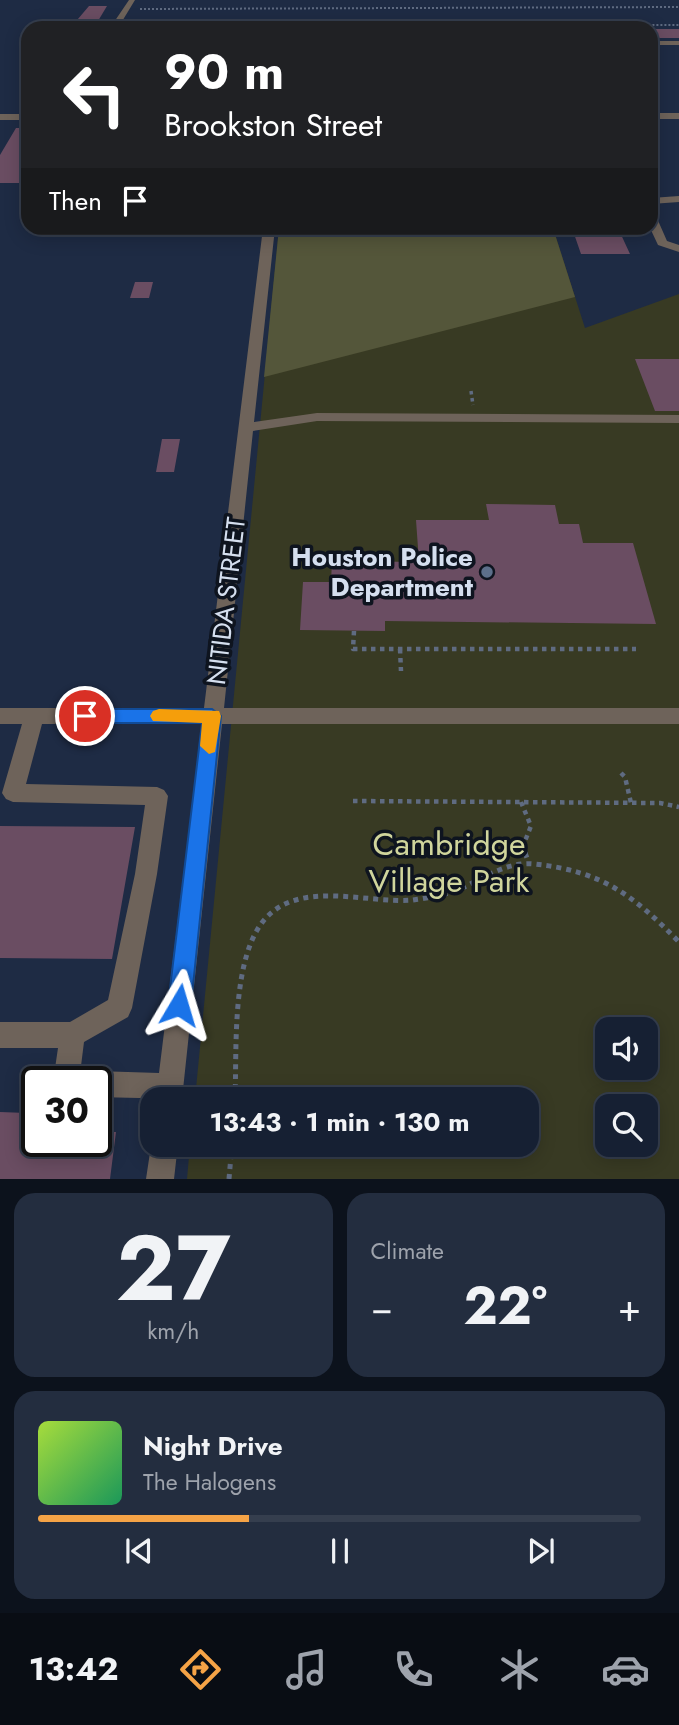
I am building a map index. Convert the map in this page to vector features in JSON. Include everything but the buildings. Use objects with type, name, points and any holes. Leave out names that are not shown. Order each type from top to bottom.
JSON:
[{"type":"street","points":[[118,21],[132,0]]},
{"type":"street","points":[[658,43],[679,43]]},
{"type":"street","points":[[658,116],[679,116]]},
{"type":"street","points":[[0,117],[21,117]]},
{"type":"street","points":[[658,200],[679,199]]},
{"type":"street","points":[[658,233],[662,243],[679,249]]},
{"type":"street","name":"NITIDA STREET","points":[[170,1087],[268,235]]},
{"type":"street","points":[[246,428],[317,417],[679,419]]},
{"type":"street","points":[[0,716],[679,716]]},
{"type":"street","points":[[0,1035],[72,1035],[119,1008],[146,874],[157,796],[13,793],[34,716]]},
{"type":"street","points":[[68,1066],[72,1035]]},
{"type":"street","points":[[112,1086],[140,1089]]},
{"type":"street","points":[[160,1179],[163,1157]]},
{"type":"path","points":[[136,11],[151,7],[679,7]]},
{"type":"path","points":[[658,25],[679,25]]},
{"type":"path","points":[[354,631],[353,649],[636,649]]},
{"type":"path","points":[[400,649],[401,671]]},
{"type":"path","points":[[621,773],[631,803]]},
{"type":"path","points":[[353,801],[631,803],[679,807]]},
{"type":"path","points":[[521,802],[531,826],[523,846],[529,863]]},
{"type":"path","points":[[236,1087],[244,969],[250,947],[264,920],[277,907],[311,897],[398,901],[422,897],[457,890],[479,878],[529,863],[608,883],[629,895],[679,942]]},
{"type":"path","points":[[229,1179],[231,1157]]},
{"type":"green space","name":"Cambridge Village Park","points":[[278,235],[555,235],[585,328],[679,294],[679,1179],[187,1179],[189,1157],[539,1157],[539,1087],[196,1087]]},
{"type":"green space","points":[[278,235],[555,235],[575,297],[264,377]]},
{"type":"slow traffic","points":[[159,716],[212,716],[209,746]]},
{"type":"place","name":"Houston Police Department","points":[[487,572]]},
{"type":"route","points":[[85,716],[212,716],[179,1005]]}]
